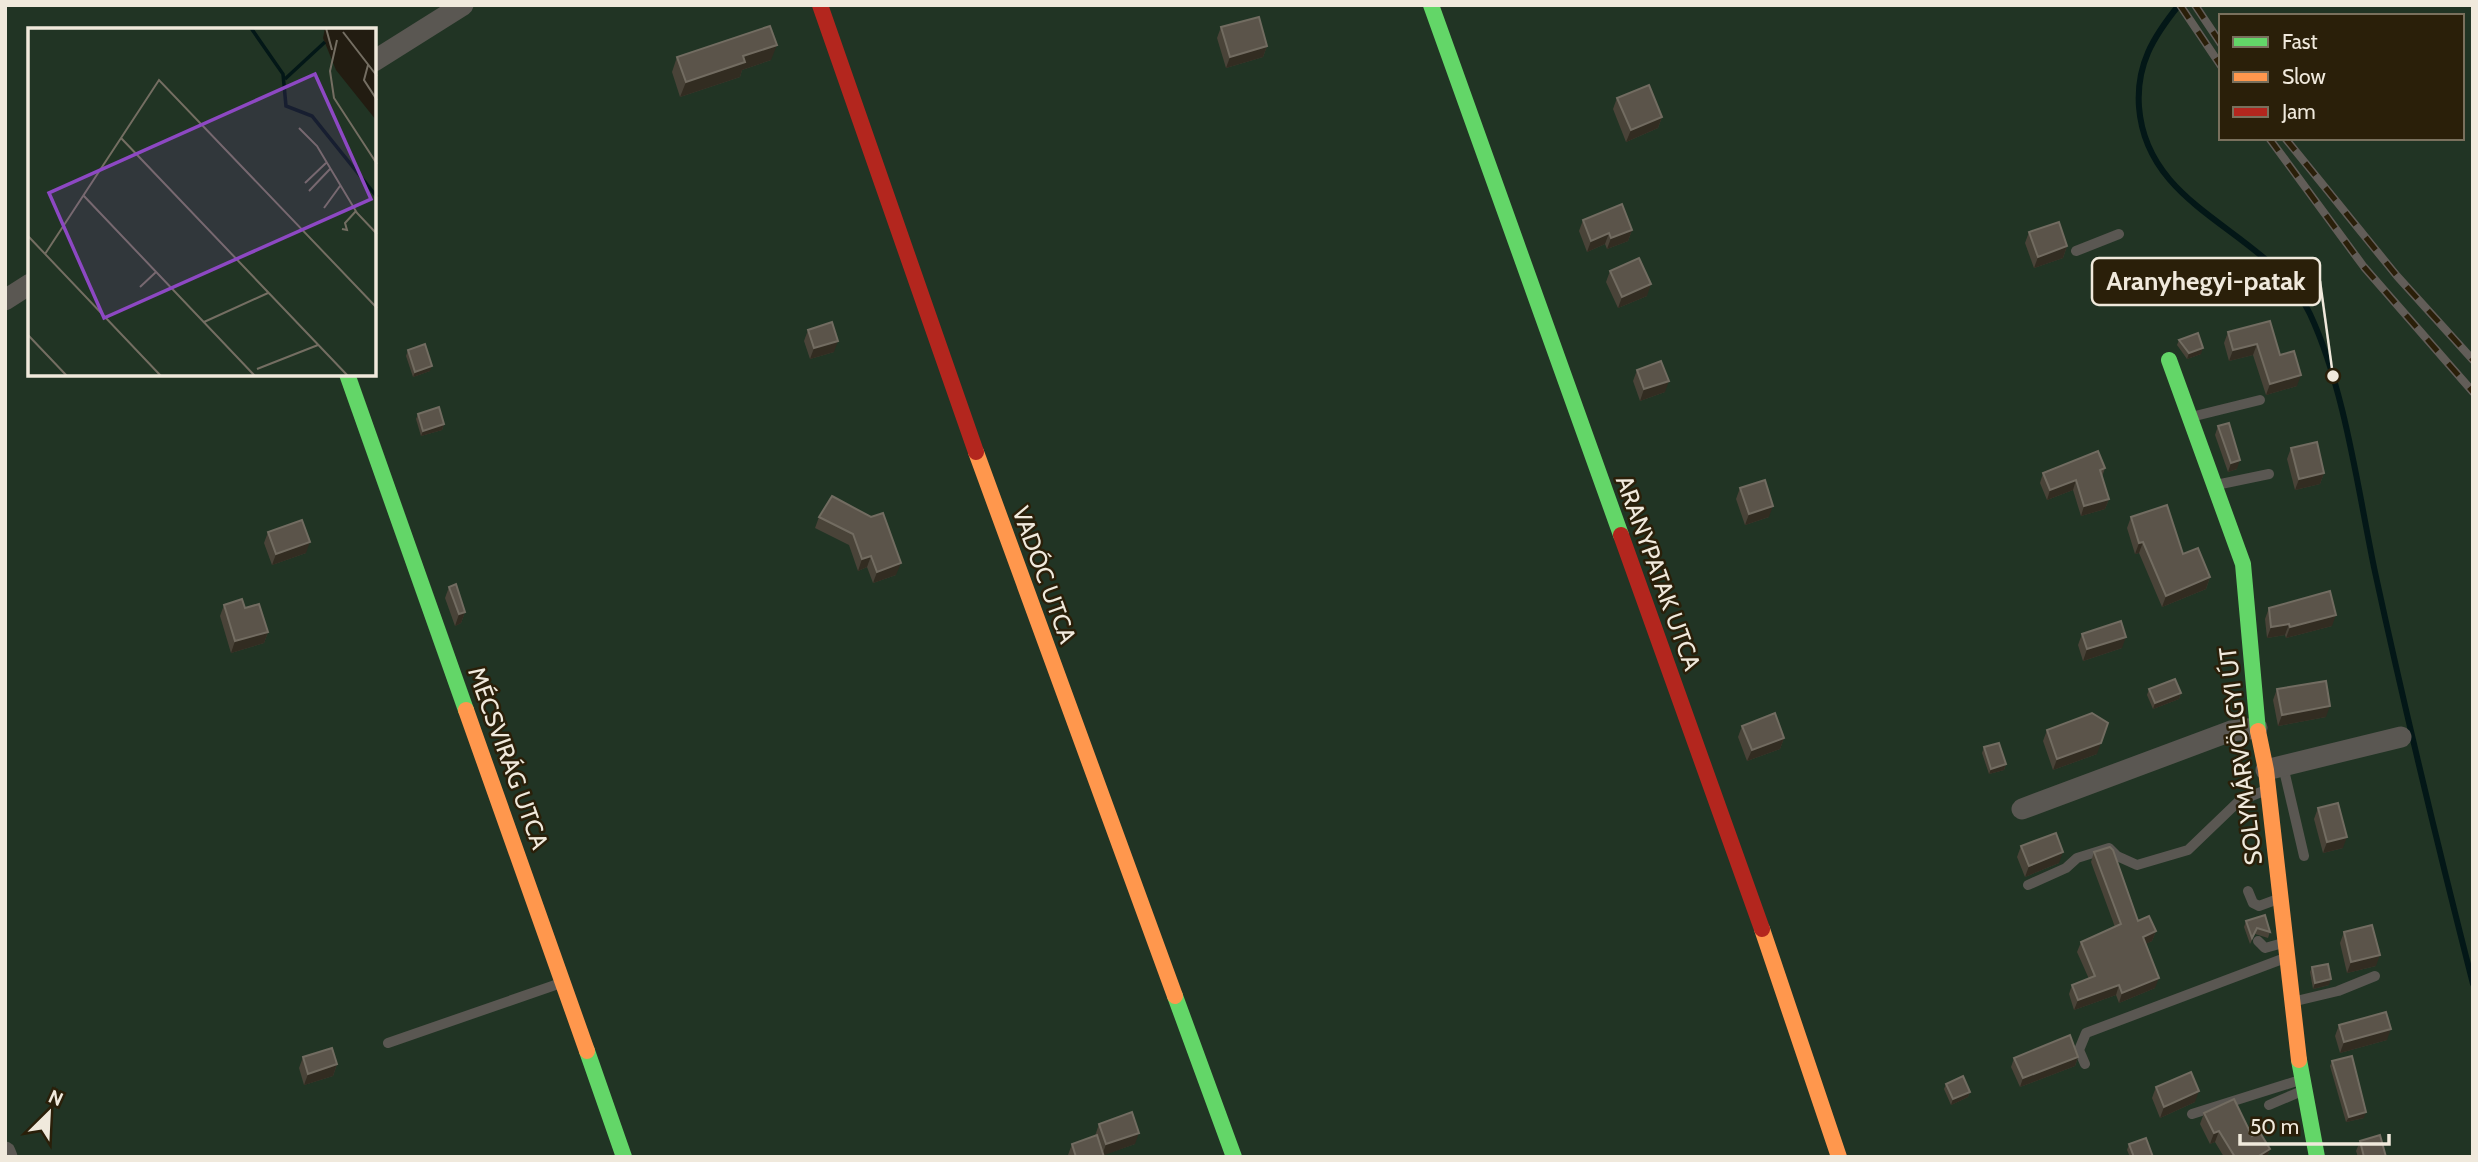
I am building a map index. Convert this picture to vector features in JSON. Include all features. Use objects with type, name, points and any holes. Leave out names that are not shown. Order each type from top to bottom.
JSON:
[{"type":"street","points":[[376,60],[463,5]]},
{"type":"street","name":"VADÓC UTCA","points":[[820,5],[996,510],[1234,1157]]},
{"type":"street","name":"ARANYPATAK UTCA","points":[[1432,5],[1755,910],[1839,1157]]},
{"type":"street","points":[[5,300],[28,285]]},
{"type":"street","name":"SOLYMÁRVÖLGYI ÚT","points":[[2169,360],[2243,564],[2258,728],[2273,775],[2287,950],[2304,1085],[2317,1157]]},
{"type":"street","name":"MÉCSVIRÁG UTCA","points":[[348,376],[624,1157]]},
{"type":"street","points":[[2022,809],[2231,731],[2258,728]]},
{"type":"street","points":[[2273,775],[2401,737]]},
{"type":"lane","points":[[2076,251],[2119,234]]},
{"type":"lane","points":[[2191,417],[2260,400]]},
{"type":"lane","points":[[2216,485],[2269,474]]},
{"type":"lane","points":[[2028,885],[2066,868],[2077,858],[2109,848],[2117,856],[2137,866],[2188,850],[2239,801],[2273,775],[2304,856]]},
{"type":"lane","points":[[2248,891],[2253,902],[2259,906],[2281,897]]},
{"type":"lane","points":[[2258,941],[2260,946],[2265,948],[2287,950]]},
{"type":"lane","points":[[2085,1064],[2079,1049],[2086,1034],[2287,950]]},
{"type":"lane","points":[[2293,1001],[2338,991],[2375,976]]},
{"type":"lane","points":[[387,1043],[564,982]]},
{"type":"lane","points":[[2269,1105],[2304,1085]]},
{"type":"lane","points":[[2192,1114],[2304,1085]]},
{"type":"green space","points":[[5,5],[2473,5],[2473,1157],[5,1157]]},
{"type":"building","points":[[1259,17],[1267,46],[1230,57],[1221,27]]},
{"type":"building","points":[[770,26],[777,45],[743,56],[745,62],[686,82],[677,57]]},
{"type":"building","points":[[1649,85],[1662,117],[1631,130],[1617,98]]},
{"type":"building","points":[[1622,204],[1632,230],[1611,238],[1609,233],[1591,241],[1583,220]]},
{"type":"building","points":[[2059,222],[2067,246],[2038,257],[2029,232]]},
{"type":"building","points":[[1639,258],[1651,284],[1622,297],[1610,271]]},
{"type":"building","points":[[2270,321],[2280,355],[2294,351],[2301,375],[2270,384],[2257,344],[2233,350],[2228,332]]},
{"type":"building","points":[[832,322],[838,341],[814,348],[808,330]]},
{"type":"building","points":[[2198,333],[2203,348],[2189,353],[2179,340]]},
{"type":"building","points":[[425,344],[432,366],[415,372],[408,350]]},
{"type":"building","points":[[1661,361],[1669,381],[1644,389],[1637,370]]},
{"type":"building","points":[[439,407],[444,424],[423,431],[418,414]]},
{"type":"building","points":[[2229,423],[2240,460],[2231,463],[2218,426]]},
{"type":"building","points":[[2317,442],[2324,473],[2299,479],[2291,448]]},
{"type":"building","points":[[2098,451],[2105,468],[2100,470],[2109,499],[2084,506],[2076,480],[2050,490],[2043,473]]},
{"type":"building","points":[[1765,480],[1773,506],[1749,514],[1740,488]]},
{"type":"building","points":[[832,496],[871,517],[883,513],[901,563],[877,572],[871,556],[862,559],[853,534],[819,517]]},
{"type":"building","points":[[2167,505],[2183,554],[2198,548],[2210,577],[2166,596],[2143,542],[2139,543],[2131,517]]},
{"type":"building","points":[[302,520],[310,542],[276,554],[268,532]]},
{"type":"building","points":[[456,584],[465,612],[459,614],[449,587]]},
{"type":"building","points":[[2330,591],[2336,615],[2290,627],[2289,624],[2271,627],[2269,608]]},
{"type":"building","points":[[242,599],[245,608],[259,604],[268,632],[235,641],[224,605]]},
{"type":"building","points":[[2121,621],[2126,637],[2087,649],[2082,634]]},
{"type":"building","points":[[2175,679],[2181,693],[2155,703],[2149,689]]},
{"type":"building","points":[[2326,681],[2330,706],[2282,715],[2277,689]]},
{"type":"building","points":[[1775,713],[1784,738],[1752,750],[1742,726]]},
{"type":"building","points":[[2092,713],[2108,723],[2101,743],[2057,759],[2047,730]]},
{"type":"building","points":[[1999,743],[2006,764],[1991,769],[1984,747]]},
{"type":"building","points":[[2338,803],[2347,837],[2327,842],[2318,808]]},
{"type":"building","points":[[2056,833],[2063,852],[2029,866],[2021,846]]},
{"type":"building","points":[[2110,847],[2138,921],[2149,916],[2156,931],[2143,937],[2159,978],[2122,993],[2119,985],[2078,1000],[2072,985],[2095,976],[2081,942],[2121,924],[2094,852]]},
{"type":"building","points":[[2265,915],[2270,932],[2257,928],[2252,938],[2246,921]]},
{"type":"building","points":[[2372,925],[2380,955],[2351,962],[2344,932]]},
{"type":"building","points":[[2328,964],[2331,979],[2315,983],[2312,967]]},
{"type":"building","points":[[2386,1012],[2391,1029],[2344,1042],[2339,1025]]},
{"type":"building","points":[[2070,1035],[2078,1057],[2023,1078],[2014,1058]]},
{"type":"building","points":[[332,1048],[337,1064],[308,1074],[303,1057]]},
{"type":"building","points":[[2352,1056],[2366,1112],[2349,1117],[2332,1061]]},
{"type":"building","points":[[2191,1072],[2199,1091],[2164,1107],[2156,1087]]},
{"type":"building","points":[[1963,1076],[1970,1092],[1953,1099],[1946,1084]]},
{"type":"building","points":[[2234,1099],[2252,1136],[2259,1131],[2270,1149],[2257,1157],[2235,1157],[2219,1131],[2214,1133],[2204,1113]]},
{"type":"building","points":[[1132,1112],[1139,1133],[1106,1144],[1099,1124]]},
{"type":"building","points":[[1097,1135],[1104,1157],[1076,1157],[1072,1144]]},
{"type":"building","points":[[2380,1135],[2386,1157],[2364,1157],[2360,1141]]},
{"type":"building","points":[[2146,1138],[2153,1157],[2134,1157],[2129,1144]]},
{"type":"waterway","points":[[2179,5],[2154,40],[2143,65],[2139,107],[2147,143],[2163,172],[2186,196],[2267,261],[2291,285],[2310,314],[2322,343],[2341,407],[2398,675],[2473,984]]},
{"type":"railway","points":[[2180,5],[2219,63]]},
{"type":"railway","points":[[2195,5],[2219,41]]},
{"type":"railway","points":[[2270,140],[2364,267],[2473,392]]},
{"type":"railway","points":[[2287,140],[2397,276],[2473,360]]},
{"type":"traffic: fast","points":[[1431,5],[1621,535]]},
{"type":"traffic: fast","points":[[2169,360],[2243,564],[2258,731]]},
{"type":"traffic: fast","points":[[348,376],[466,710]]},
{"type":"traffic: fast","points":[[1175,996],[1234,1157]]},
{"type":"traffic: fast","points":[[587,1051],[624,1157]]},
{"type":"traffic: fast","points":[[2299,1060],[2317,1157]]},
{"type":"traffic: slow","points":[[976,452],[1175,996]]},
{"type":"traffic: slow","points":[[466,710],[587,1051]]},
{"type":"traffic: slow","points":[[2258,731],[2266,770],[2299,1060]]},
{"type":"traffic: slow","points":[[1762,929],[1839,1157]]},
{"type":"traffic: jam","points":[[820,5],[976,452]]},
{"type":"traffic: jam","points":[[1621,535],[1762,929]]},
{"type":"place","name":"Aranyhegyi-patak","points":[[2333,376]]}]
